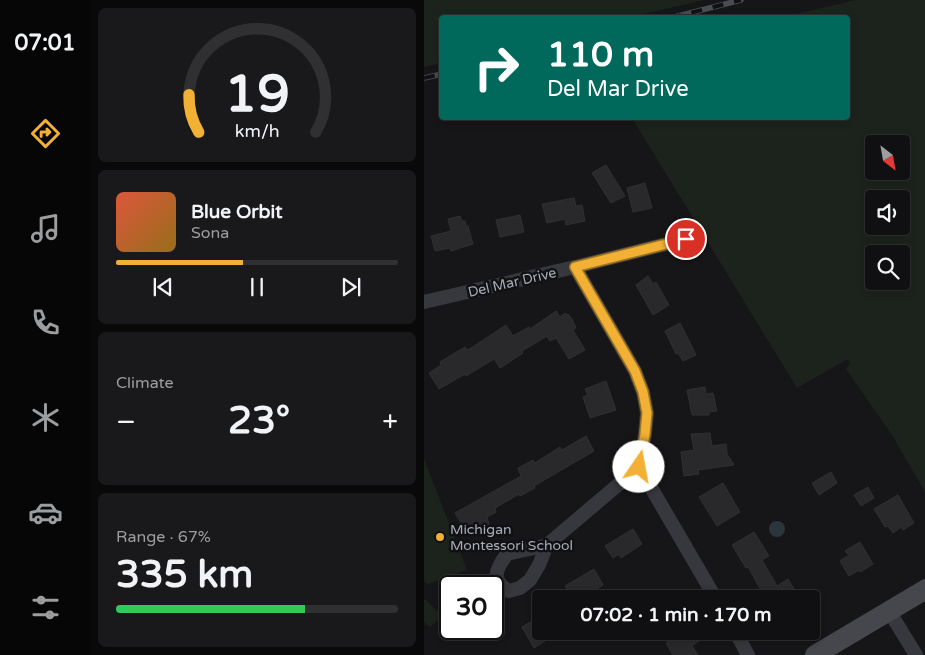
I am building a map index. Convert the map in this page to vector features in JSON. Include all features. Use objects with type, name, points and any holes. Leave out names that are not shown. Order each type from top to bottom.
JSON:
[{"type":"street","name":"Del Mar Drive","points":[[424,302],[686,239]]},
{"type":"street","points":[[547,545],[639,467],[645,434],[647,413],[643,392],[635,371],[575,267]]},
{"type":"street","points":[[639,467],[711,590]]},
{"type":"street","points":[[815,655],[925,589]]},
{"type":"street","points":[[889,611],[916,655]]},
{"type":"street","points":[[740,640],[748,655]]},
{"type":"shaded area","points":[[424,0],[704,0],[640,15],[439,15],[439,63],[424,67]]},
{"type":"shaded area","points":[[855,0],[925,0],[925,492],[892,435],[846,369],[850,363],[848,359],[797,388],[633,120],[850,120],[850,15],[792,15]]},
{"type":"shaded area","points":[[424,459],[467,570],[453,575],[439,575],[439,580],[428,584],[424,581]]},
{"type":"shaded area","points":[[777,521],[785,529],[777,537],[769,529]]},
{"type":"shaded area","points":[[424,600],[426,600],[439,613],[439,619],[430,627],[424,622]]},
{"type":"building","points":[[606,165],[625,196],[611,203],[592,173]]},
{"type":"building","points":[[645,183],[652,208],[633,212],[627,188]]},
{"type":"building","points":[[574,198],[576,206],[582,205],[585,221],[566,225],[565,219],[547,223],[542,204]]},
{"type":"building","points":[[520,215],[524,232],[500,237],[496,220]]},
{"type":"building","points":[[460,216],[462,221],[465,221],[466,226],[468,226],[473,244],[451,251],[450,248],[435,251],[431,236],[451,231],[448,219]]},
{"type":"building","points":[[648,276],[653,284],[656,282],[669,305],[653,315],[636,285]]},
{"type":"building","points":[[556,311],[560,317],[565,313],[572,319],[576,328],[573,330],[585,350],[569,359],[556,338],[550,341],[547,336],[522,351],[523,353],[500,368],[494,359],[466,376],[465,374],[439,389],[429,373],[441,365],[440,362],[465,347],[468,350],[506,325],[513,336],[529,327],[530,329]]},
{"type":"building","points":[[680,323],[696,355],[683,361],[678,353],[676,354],[665,331]]},
{"type":"building","points":[[606,381],[616,410],[590,418],[583,397],[588,395],[585,389]]},
{"type":"building","points":[[705,387],[706,394],[713,393],[717,411],[709,412],[709,415],[692,415],[687,390]]},
{"type":"building","points":[[710,433],[712,446],[726,444],[727,454],[734,465],[698,470],[699,474],[684,476],[681,452],[694,450],[691,434]]},
{"type":"building","points":[[586,436],[594,451],[534,486],[535,488],[520,496],[519,494],[495,508],[496,512],[487,517],[490,528],[468,535],[455,513],[521,476],[518,468],[533,460],[535,463],[560,447],[562,450]]},
{"type":"building","points":[[831,472],[837,483],[819,495],[812,483]]},
{"type":"building","points":[[723,483],[740,512],[717,526],[699,497]]},
{"type":"building","points":[[868,487],[874,498],[861,506],[854,495]]},
{"type":"building","points":[[898,495],[914,523],[903,530],[901,527],[893,533],[888,526],[885,527],[874,509]]},
{"type":"building","points":[[633,529],[642,544],[621,558],[619,554],[613,558],[605,546]]},
{"type":"building","points":[[754,532],[769,556],[762,560],[777,586],[788,579],[795,590],[761,590],[748,567],[746,568],[732,545]]},
{"type":"building","points":[[860,542],[873,564],[849,576],[840,561],[849,555],[845,551]]},
{"type":"building","points":[[594,569],[603,585],[595,590],[567,590],[565,586]]},
{"type":"building","points":[[532,621],[532,640],[545,641],[534,648],[522,627]]},
{"type":"building","points":[[670,640],[700,640],[692,646],[698,655],[673,655],[666,643]]},
{"type":"railway","points":[[682,15],[741,0]]},
{"type":"railway","points":[[424,78],[439,75]]},
{"type":"place","name":"Michigan Montessori School","points":[[440,537]]},
{"type":"route","points":[[639,467],[647,413],[643,392],[635,371],[575,267],[686,239]]}]
